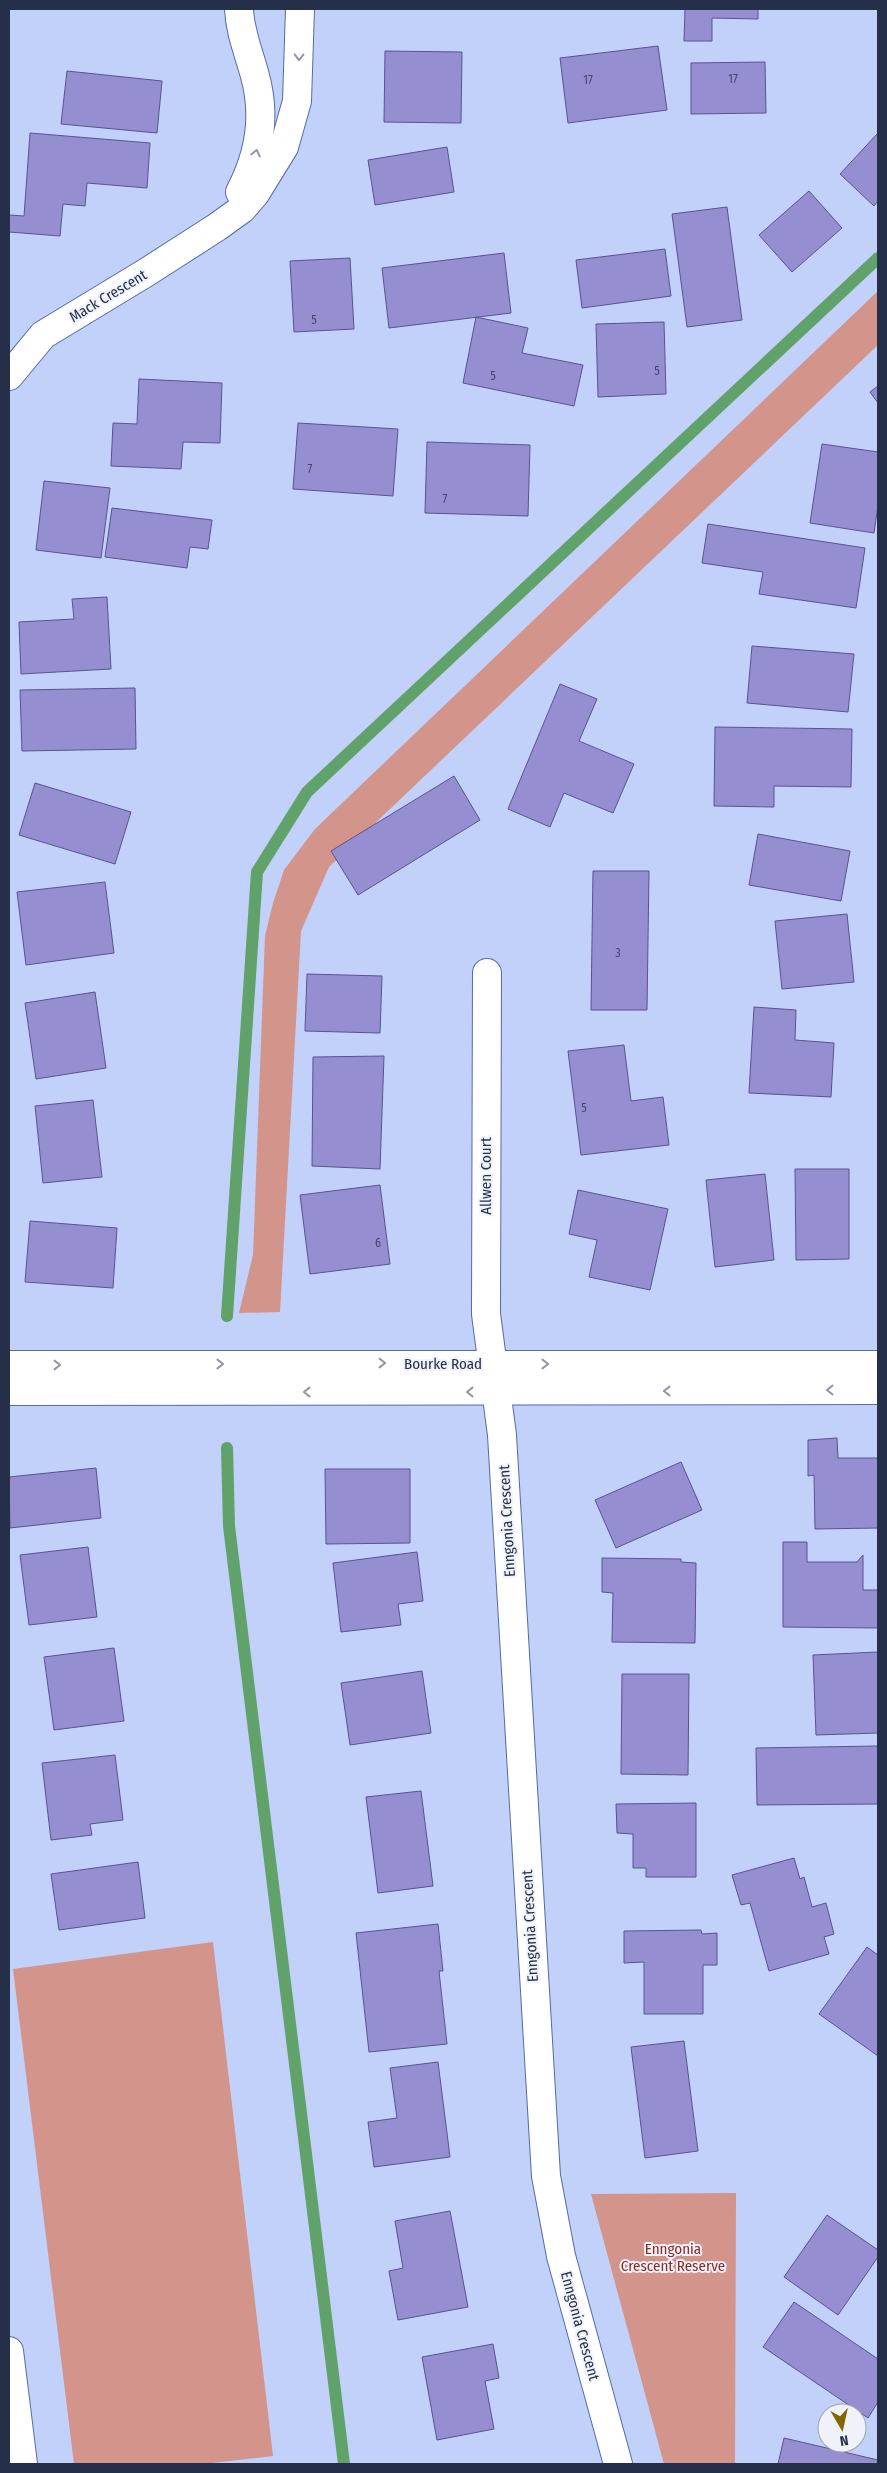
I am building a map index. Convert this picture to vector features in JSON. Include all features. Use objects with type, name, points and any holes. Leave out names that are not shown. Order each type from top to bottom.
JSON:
[{"type":"street","name":"Mack Crescent","points":[[217,226],[233,207],[244,186],[254,162],[259,140],[258,89],[241,31],[239,9]]},
{"type":"street","name":"Mack Crescent","points":[[9,376],[43,335],[147,272],[217,226],[242,209],[255,194],[284,147],[297,101],[300,9]]},
{"type":"street","name":"Allwen Court","points":[[487,973],[486,1314],[495,1378]]},
{"type":"street","name":"Bourke Road","points":[[9,1391],[495,1378],[878,1364]]},
{"type":"street","name":"Bourke Road","points":[[9,1365],[878,1390]]},
{"type":"street","name":"Enngonia Crescent","points":[[495,1378],[502,1435],[546,2176],[561,2256],[618,2464]]},
{"type":"street","points":[[9,2351],[12,2398],[23,2464]]},
{"type":"green space","points":[[878,291],[878,345],[329,867],[301,931],[280,1312],[239,1313],[253,1255],[265,936],[284,870],[315,829]]},
{"type":"green space","points":[[213,1942],[273,2456],[203,2464],[74,2464],[13,1969]]},
{"type":"green space","name":"Enngonia Crescent Reserve","points":[[736,2193],[735,2464],[664,2464],[591,2194]]},
{"type":"building","points":[[685,9],[758,9],[758,19],[712,18],[712,41],[684,41]]},
{"type":"building","points":[[658,46],[667,110],[568,123],[560,58]]},
{"type":"building","points":[[385,51],[462,52],[461,123],[384,122]]},
{"type":"building","points":[[765,62],[766,113],[691,114],[691,63]]},
{"type":"building","points":[[67,71],[162,81],[157,133],[61,124]]},
{"type":"building","points":[[30,133],[150,143],[147,188],[87,183],[85,206],[63,204],[60,236],[9,232],[9,215],[24,216]]},
{"type":"building","points":[[878,133],[878,201],[874,206],[840,174]]},
{"type":"building","points":[[447,147],[454,192],[375,205],[368,160]]},
{"type":"building","points":[[809,191],[842,228],[792,272],[759,235]]},
{"type":"building","points":[[727,207],[742,320],[687,327],[672,214]]},
{"type":"building","points":[[665,249],[671,296],[582,308],[576,260]]},
{"type":"building","points":[[504,253],[511,313],[389,328],[382,268]]},
{"type":"building","points":[[350,258],[354,329],[294,332],[290,261]]},
{"type":"building","points":[[476,317],[528,328],[522,353],[583,365],[574,406],[463,383]]},
{"type":"building","points":[[664,322],[666,394],[598,397],[596,324]]},
{"type":"building","points":[[139,379],[222,383],[220,443],[183,442],[181,469],[111,466],[113,423],[137,424]]},
{"type":"building","points":[[878,386],[878,403],[870,392]]},
{"type":"building","points":[[298,423],[398,429],[393,496],[293,489]]},
{"type":"building","points":[[427,442],[530,445],[528,516],[425,513]]},
{"type":"building","points":[[822,444],[878,452],[878,506],[874,533],[810,523]]},
{"type":"building","points":[[44,481],[110,488],[101,558],[36,550]]},
{"type":"building","points":[[112,508],[212,520],[208,549],[190,547],[187,568],[105,557]]},
{"type":"building","points":[[708,524],[865,548],[856,608],[759,594],[763,572],[702,563]]},
{"type":"building","points":[[107,597],[111,669],[21,674],[19,622],[74,619],[72,599]]},
{"type":"building","points":[[752,646],[854,654],[848,712],[747,703]]},
{"type":"building","points":[[560,684],[597,699],[579,741],[634,764],[613,813],[564,793],[550,827],[508,809]]},
{"type":"building","points":[[135,688],[136,749],[22,751],[20,690]]},
{"type":"building","points":[[715,727],[852,729],[851,787],[774,786],[774,807],[714,806]]},
{"type":"building","points":[[454,776],[480,820],[358,895],[331,851]]},
{"type":"building","points":[[35,783],[131,812],[115,864],[19,835]]},
{"type":"building","points":[[758,834],[850,851],[841,901],[749,885]]},
{"type":"building","points":[[593,871],[649,871],[647,1010],[591,1010]]},
{"type":"building","points":[[105,882],[114,953],[26,965],[17,892]]},
{"type":"building","points":[[847,914],[854,982],[782,989],[775,921]]},
{"type":"building","points":[[307,974],[382,976],[380,1033],[305,1031]]},
{"type":"building","points":[[95,992],[106,1068],[36,1079],[25,1003]]},
{"type":"building","points":[[754,1007],[796,1010],[795,1040],[834,1043],[831,1097],[749,1093]]},
{"type":"building","points":[[624,1045],[631,1101],[663,1097],[669,1145],[581,1155],[568,1051]]},
{"type":"building","points":[[384,1056],[380,1169],[312,1166],[313,1057]]},
{"type":"building","points":[[93,1100],[102,1177],[43,1183],[35,1106]]},
{"type":"building","points":[[795,1169],[849,1169],[849,1259],[796,1260]]},
{"type":"building","points":[[765,1174],[774,1260],[715,1267],[706,1180]]},
{"type":"building","points":[[380,1185],[390,1264],[310,1274],[300,1195]]},
{"type":"building","points":[[578,1190],[668,1209],[650,1290],[589,1277],[597,1240],[569,1234]]},
{"type":"building","points":[[30,1221],[117,1228],[113,1288],[25,1282]]},
{"type":"building","points":[[837,1438],[838,1458],[878,1458],[878,1528],[815,1529],[814,1475],[808,1476],[808,1440]]},
{"type":"building","points":[[681,1462],[702,1510],[616,1548],[595,1500]]},
{"type":"building","points":[[96,1468],[101,1518],[10,1528],[9,1477]]},
{"type":"building","points":[[325,1469],[410,1469],[410,1543],[326,1544]]},
{"type":"building","points":[[783,1542],[807,1542],[807,1562],[857,1562],[863,1555],[863,1590],[878,1590],[878,1628],[783,1627]]},
{"type":"building","points":[[88,1547],[97,1617],[29,1625],[20,1555]]},
{"type":"building","points":[[417,1552],[423,1601],[398,1604],[401,1625],[341,1632],[333,1563]]},
{"type":"building","points":[[602,1558],[681,1559],[681,1562],[696,1563],[695,1643],[612,1642],[613,1593],[602,1592]]},
{"type":"building","points":[[114,1648],[124,1721],[54,1730],[44,1657]]},
{"type":"building","points":[[878,1652],[878,1733],[816,1735],[813,1655]]},
{"type":"building","points":[[422,1671],[431,1733],[350,1745],[341,1683]]},
{"type":"building","points":[[622,1674],[689,1674],[688,1775],[621,1774]]},
{"type":"building","points":[[878,1746],[878,1804],[757,1805],[756,1748]]},
{"type":"building","points":[[115,1755],[123,1820],[90,1824],[92,1835],[51,1840],[42,1763]]},
{"type":"building","points":[[421,1791],[433,1886],[378,1893],[366,1797]]},
{"type":"building","points":[[696,1803],[696,1877],[646,1877],[646,1868],[633,1868],[633,1834],[617,1833],[616,1804]]},
{"type":"building","points":[[794,1858],[800,1879],[804,1877],[812,1907],[826,1903],[834,1934],[824,1937],[829,1954],[769,1971],[750,1903],[741,1905],[732,1875]]},
{"type":"building","points":[[138,1862],[145,1918],[59,1930],[51,1874]]},
{"type":"building","points":[[438,1924],[443,1971],[439,1971],[447,2044],[369,2052],[356,1933]]},
{"type":"building","points":[[701,1930],[702,1934],[717,1933],[717,1965],[703,1965],[703,2014],[644,2014],[644,1962],[624,1963],[624,1931]]},
{"type":"building","points":[[867,1947],[878,1955],[878,2056],[819,2014]]},
{"type":"building","points":[[684,2041],[698,2151],[645,2158],[631,2047]]},
{"type":"building","points":[[438,2062],[450,2157],[374,2167],[368,2122],[397,2118],[390,2068]]},
{"type":"building","points":[[450,2211],[468,2307],[398,2320],[389,2271],[403,2268],[395,2221]]},
{"type":"building","points":[[827,2215],[878,2250],[878,2257],[838,2315],[784,2277]]},
{"type":"building","points":[[794,2302],[878,2359],[878,2402],[868,2418],[867,2403],[846,2403],[763,2347]]},
{"type":"building","points":[[493,2344],[499,2378],[485,2381],[494,2429],[437,2440],[422,2357]]},
{"type":"building","points":[[784,2438],[817,2446],[817,2453],[848,2453],[878,2460],[878,2464],[778,2464]]},
{"type":"waterway","points":[[227,1316],[257,872],[307,792],[878,258]]},
{"type":"waterway","points":[[227,1448],[229,1526],[344,2464]]}]
